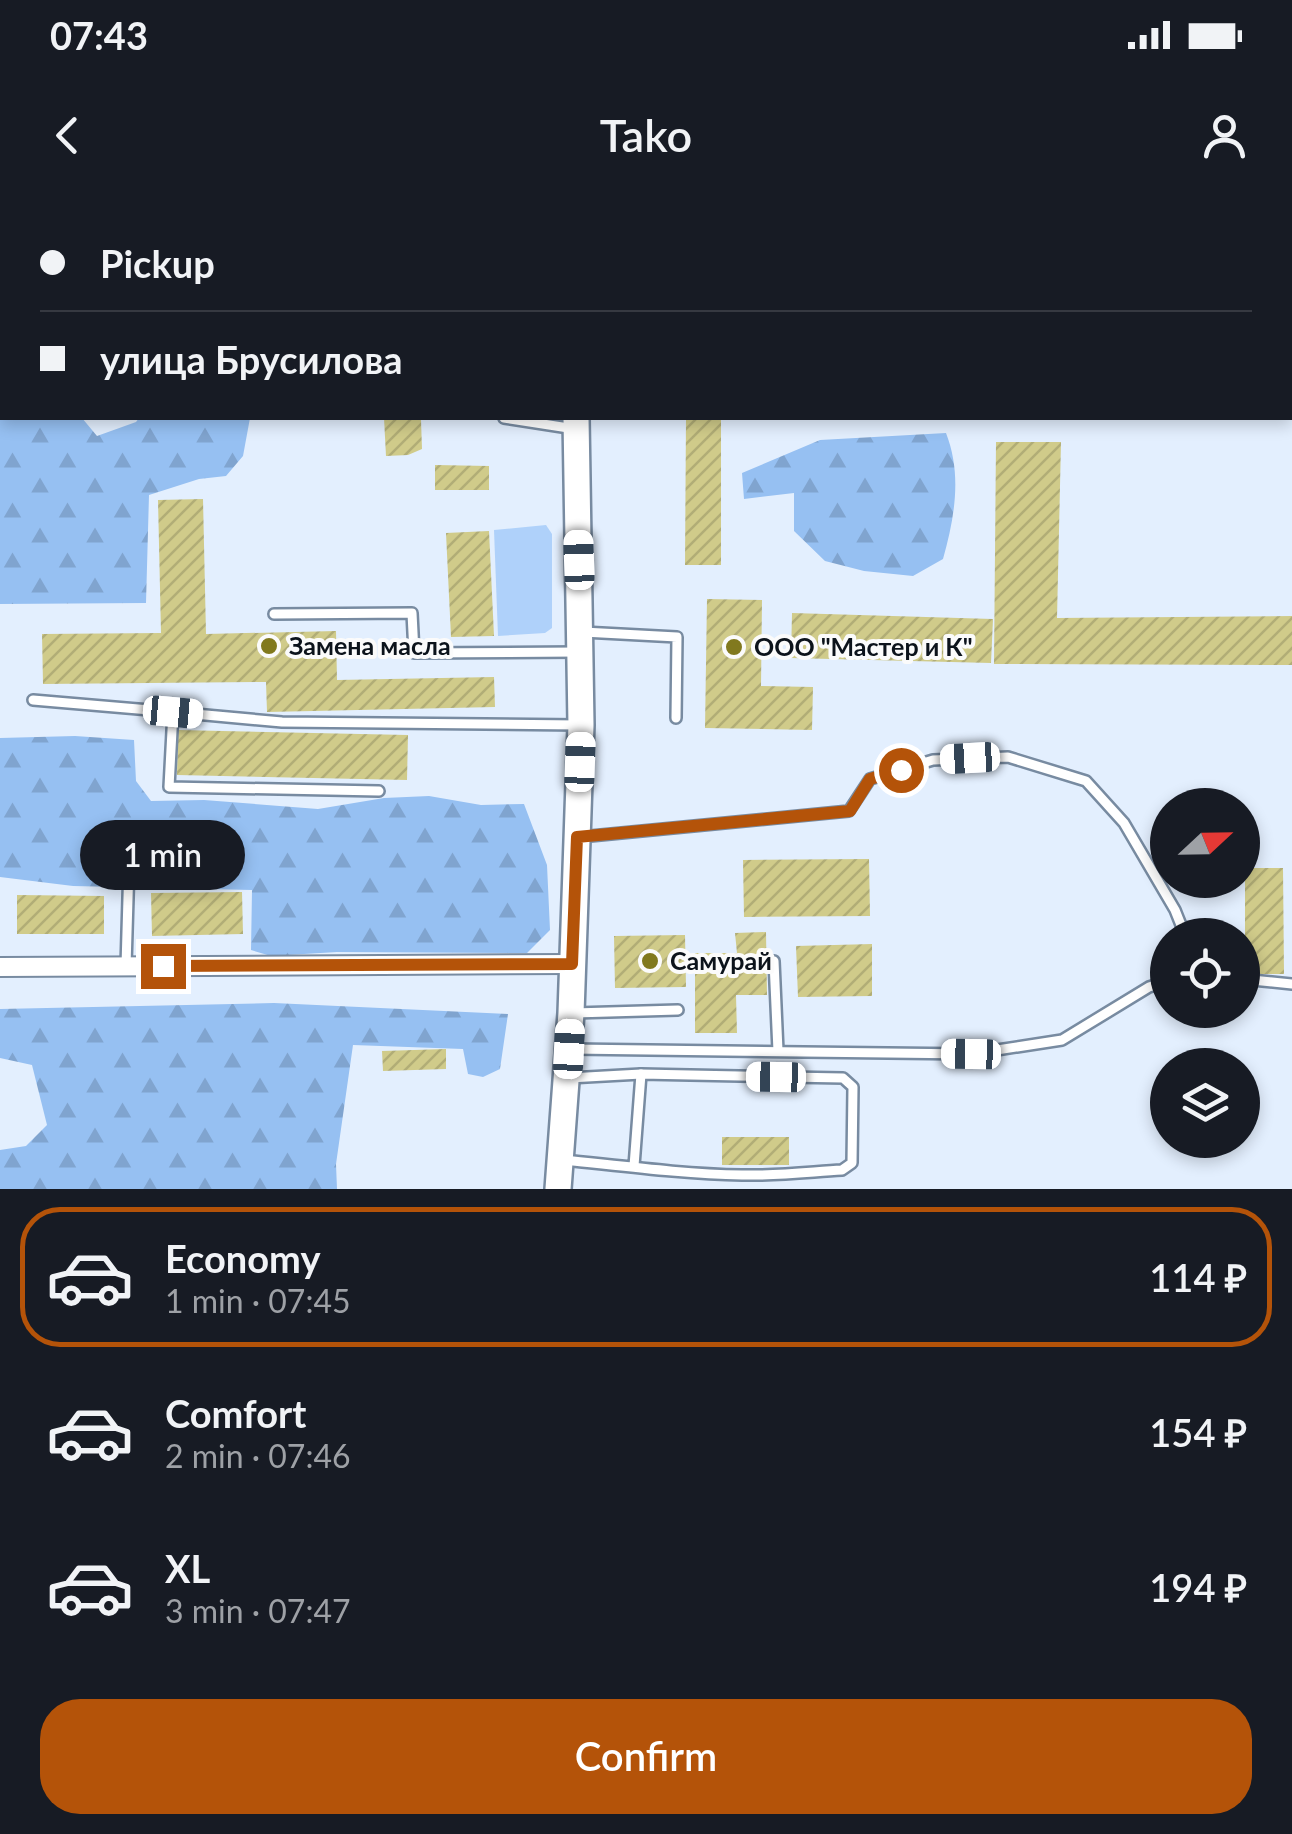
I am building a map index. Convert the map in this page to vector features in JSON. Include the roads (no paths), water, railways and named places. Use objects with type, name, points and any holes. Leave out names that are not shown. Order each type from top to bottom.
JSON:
[{"type":"street","points":[[558,1189],[571,1013],[582,725],[576,423]]},
{"type":"street","points":[[0,967],[572,964]]},
{"type":"lane","points":[[533,420],[576,423]]},
{"type":"lane","points":[[274,614],[412,613],[414,653],[677,636],[676,718]]},
{"type":"lane","points":[[33,700],[282,722],[582,725]]},
{"type":"lane","points":[[173,712],[169,786],[378,790]]},
{"type":"lane","points":[[577,837],[850,811],[870,779],[933,760],[1008,756],[1086,781],[1124,823],[1179,918]]},
{"type":"lane","points":[[126,966],[129,864]]},
{"type":"lane","points":[[774,960],[778,1052]]},
{"type":"lane","points":[[1260,981],[1292,984]]},
{"type":"lane","points":[[569,1049],[971,1054],[1062,1040],[1150,986]]},
{"type":"lane","points":[[571,1013],[678,1010]]},
{"type":"lane","points":[[634,1166],[641,1074]]},
{"type":"lane","points":[[561,1159],[742,1176],[842,1170],[852,1163],[852,1087],[844,1078],[641,1074],[566,1078]]},
{"type":"place","name":"Замена масла","points":[[269,646]]},
{"type":"place","name":"ООО \"Мастер и К\"","points":[[734,647]]},
{"type":"place","name":"Самурай","points":[[650,961]]}]
